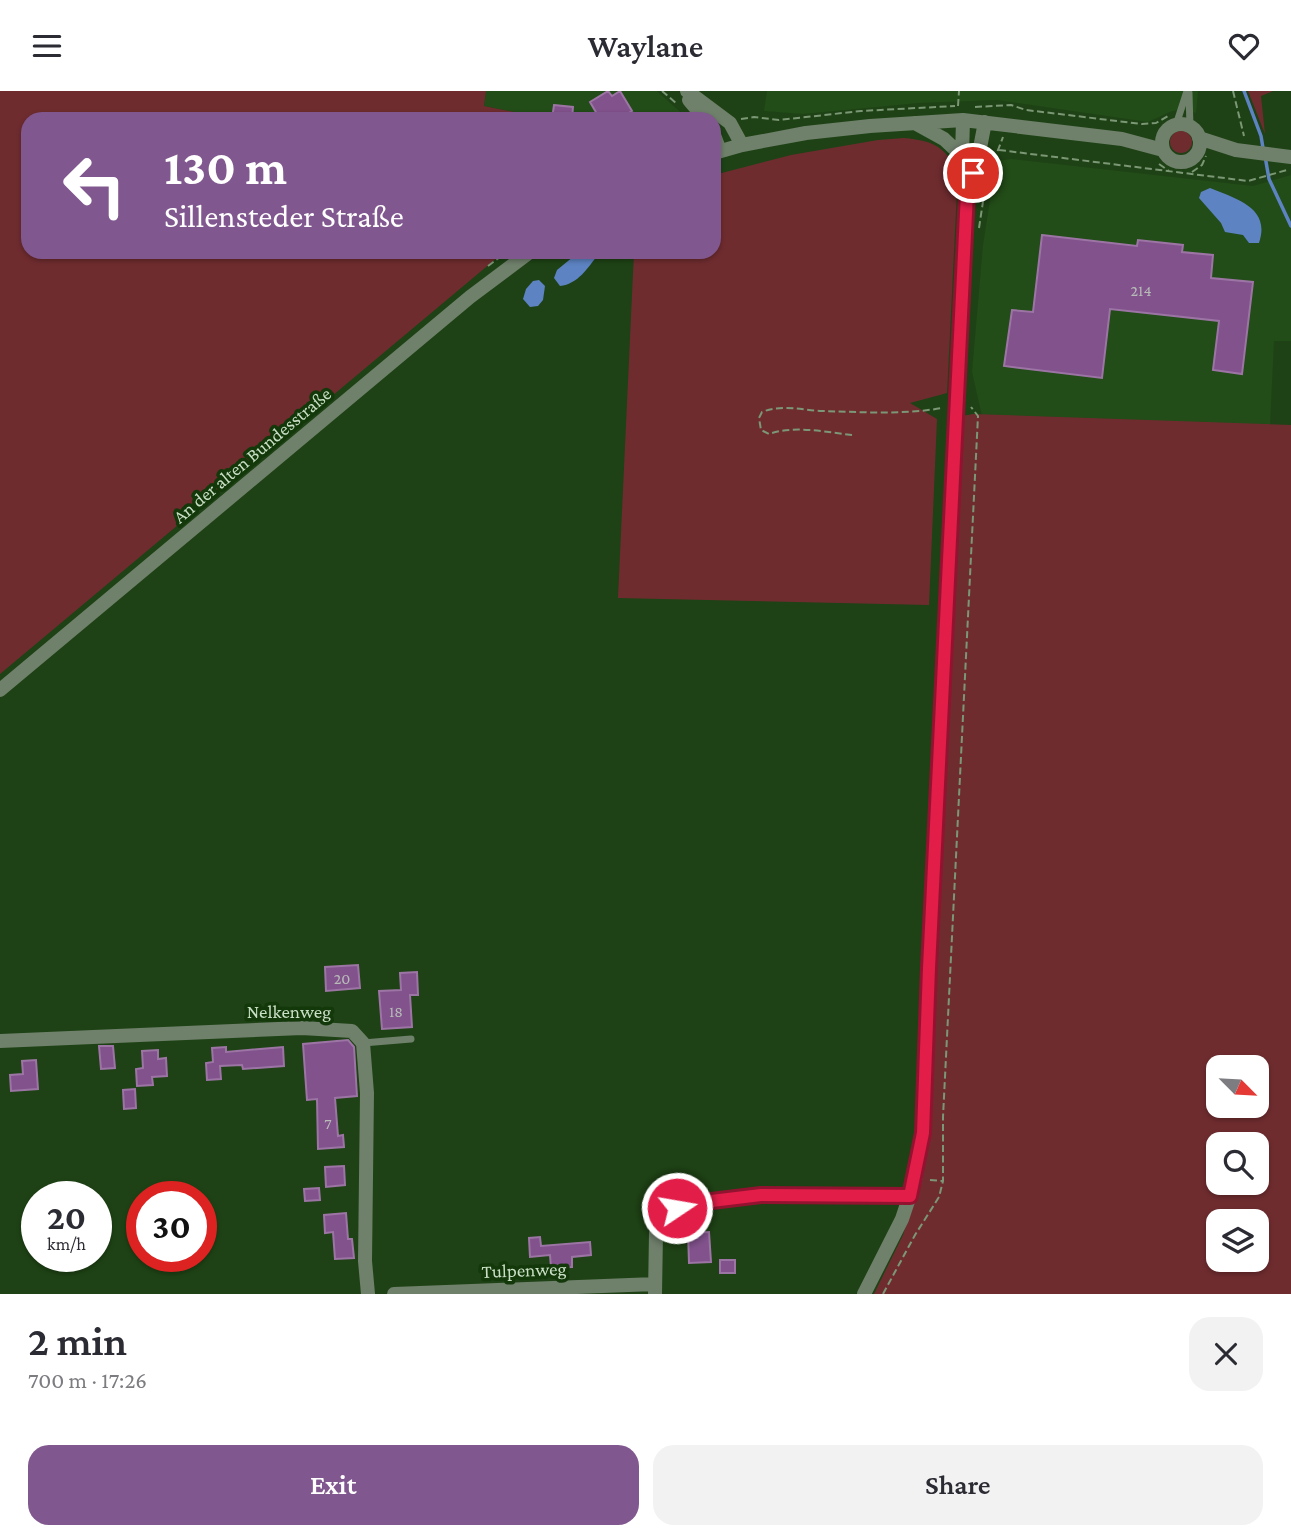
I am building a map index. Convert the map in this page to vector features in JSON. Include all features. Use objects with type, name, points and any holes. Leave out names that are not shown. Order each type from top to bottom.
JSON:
[{"type":"street","points":[[684,91],[700,112]]},
{"type":"street","points":[[684,91],[714,112]]},
{"type":"street","points":[[721,117],[730,123],[742,145]]},
{"type":"street","points":[[721,151],[806,133],[963,120],[1122,139],[1163,150],[1171,159],[1182,162],[1188,160],[1184,131]]},
{"type":"street","points":[[864,1294],[893,1242],[910,1196],[923,1133],[929,968],[963,404],[967,193],[962,156],[963,120]]},
{"type":"street","points":[[967,193],[985,122]]},
{"type":"street","points":[[914,123],[944,139],[962,156]]},
{"type":"street","points":[[1163,150],[1163,138],[1184,131]]},
{"type":"street","points":[[1122,139],[1184,131],[1243,151],[1286,157]]},
{"type":"street","name":"An der alten Bundesstraße","points":[[0,690],[470,297],[521,259]]},
{"type":"street","name":"Nelkenweg","points":[[0,1041],[302,1028],[352,1031],[363,1043]]},
{"type":"street","points":[[363,1043],[367,1093],[365,1261],[368,1294]]},
{"type":"street","name":"Tulpenweg","points":[[394,1294],[655,1289],[656,1233],[661,1221],[677,1208],[695,1203],[761,1195],[910,1196]]},
{"type":"lane","points":[[1184,131],[1188,91]]},
{"type":"lane","points":[[1184,131],[1188,91]]},
{"type":"lane","points":[[363,1043],[411,1038]]},
{"type":"path","points":[[958,106],[959,91]]},
{"type":"path","points":[[1233,91],[1245,139],[1243,151]]},
{"type":"path","points":[[730,123],[747,117],[779,120],[861,111],[958,106],[988,108],[1007,105],[1142,124],[1156,123],[1164,118],[1184,131]]},
{"type":"path","points":[[990,162],[998,150],[1248,181],[1291,170]]},
{"type":"path","points":[[979,232],[988,171]]},
{"type":"path","points":[[852,435],[803,430],[769,434],[761,430],[759,418],[762,412],[785,407],[863,412],[923,411],[963,404],[978,416],[943,1117],[943,1181],[939,1197],[883,1294]]},
{"type":"shaded area","points":[[0,91],[486,91],[484,106],[514,112],[21,112],[21,259],[496,259],[0,674]]},
{"type":"shaded area","points":[[486,91],[657,91],[680,112],[513,112],[484,106]]},
{"type":"shaded area","points":[[767,91],[1198,91],[1196,113],[1172,111],[1148,122],[997,100],[919,103],[803,114],[764,111]]},
{"type":"shaded area","points":[[1248,91],[1273,91],[1261,96],[1265,134]]},
{"type":"shaded area","points":[[1181,131],[1191,138],[1192,142],[1185,152],[1181,153],[1171,146],[1170,142],[1177,132]]},
{"type":"shaded area","points":[[904,138],[930,143],[942,150],[958,170],[947,393],[910,403],[937,419],[929,605],[618,598],[634,259],[721,259],[721,173],[791,155]]},
{"type":"shaded area","points":[[1012,159],[1253,186],[1291,175],[1291,341],[1274,341],[1270,426],[982,416],[972,372],[983,245],[996,161]]},
{"type":"shaded area","points":[[973,414],[1291,425],[1291,1294],[874,1294],[903,1235],[919,1183],[962,416]]},
{"type":"water","points":[[1210,188],[1241,201],[1256,213],[1261,231],[1259,243],[1249,243],[1243,235],[1225,232],[1221,223],[1199,198],[1201,192]]},
{"type":"water","points":[[570,259],[595,259],[578,278],[567,285],[560,286],[554,278],[557,270]]},
{"type":"water","points":[[539,280],[545,286],[543,300],[538,306],[530,307],[523,299],[526,289],[533,281]]},
{"type":"building","points":[[608,91],[612,96],[620,91],[632,111],[596,112],[590,102]]},
{"type":"building","points":[[554,105],[573,107],[573,112],[553,112]]},
{"type":"building","points":[[1042,235],[1137,246],[1138,240],[1183,245],[1182,252],[1213,255],[1211,278],[1253,282],[1242,374],[1213,370],[1219,321],[1110,309],[1102,378],[1004,366],[1012,310],[1033,312]]},
{"type":"building","points":[[358,965],[360,988],[326,991],[325,967]]},
{"type":"building","points":[[417,972],[418,995],[410,995],[412,1027],[382,1029],[379,991],[401,990],[400,973]]},
{"type":"building","points":[[348,1040],[354,1047],[357,1096],[335,1098],[338,1136],[343,1135],[344,1147],[318,1149],[317,1099],[307,1100],[303,1044]]},
{"type":"building","points":[[99,1046],[113,1046],[115,1068],[101,1069]]},
{"type":"building","points":[[226,1047],[226,1052],[283,1047],[284,1066],[243,1069],[242,1065],[220,1066],[221,1079],[207,1080],[206,1063],[213,1062],[212,1048]]},
{"type":"building","points":[[158,1050],[158,1059],[166,1058],[167,1076],[152,1077],[153,1085],[137,1086],[136,1069],[143,1068],[142,1051]]},
{"type":"building","points":[[36,1060],[38,1089],[11,1091],[10,1075],[23,1074],[22,1061]]},
{"type":"building","points":[[135,1089],[136,1108],[124,1109],[123,1090]]},
{"type":"building","points":[[344,1166],[345,1185],[326,1187],[325,1167]]},
{"type":"building","points":[[319,1188],[320,1200],[305,1201],[304,1189]]},
{"type":"building","points":[[346,1213],[348,1239],[352,1239],[354,1258],[335,1259],[333,1232],[325,1233],[324,1215]]},
{"type":"building","points":[[709,1232],[711,1262],[689,1263],[688,1233]]},
{"type":"building","points":[[540,1237],[541,1246],[590,1242],[591,1255],[572,1257],[572,1267],[551,1268],[550,1255],[530,1257],[529,1238]]},
{"type":"building","points":[[720,1260],[735,1260],[735,1273],[720,1273]]},
{"type":"waterway","points":[[1244,91],[1263,148]]},
{"type":"waterway","points":[[1265,156],[1269,179],[1291,226]]},
{"type":"route","points":[[677,1208],[695,1203],[761,1195],[910,1196],[915,1179],[923,1133],[967,193],[973,173]]}]
